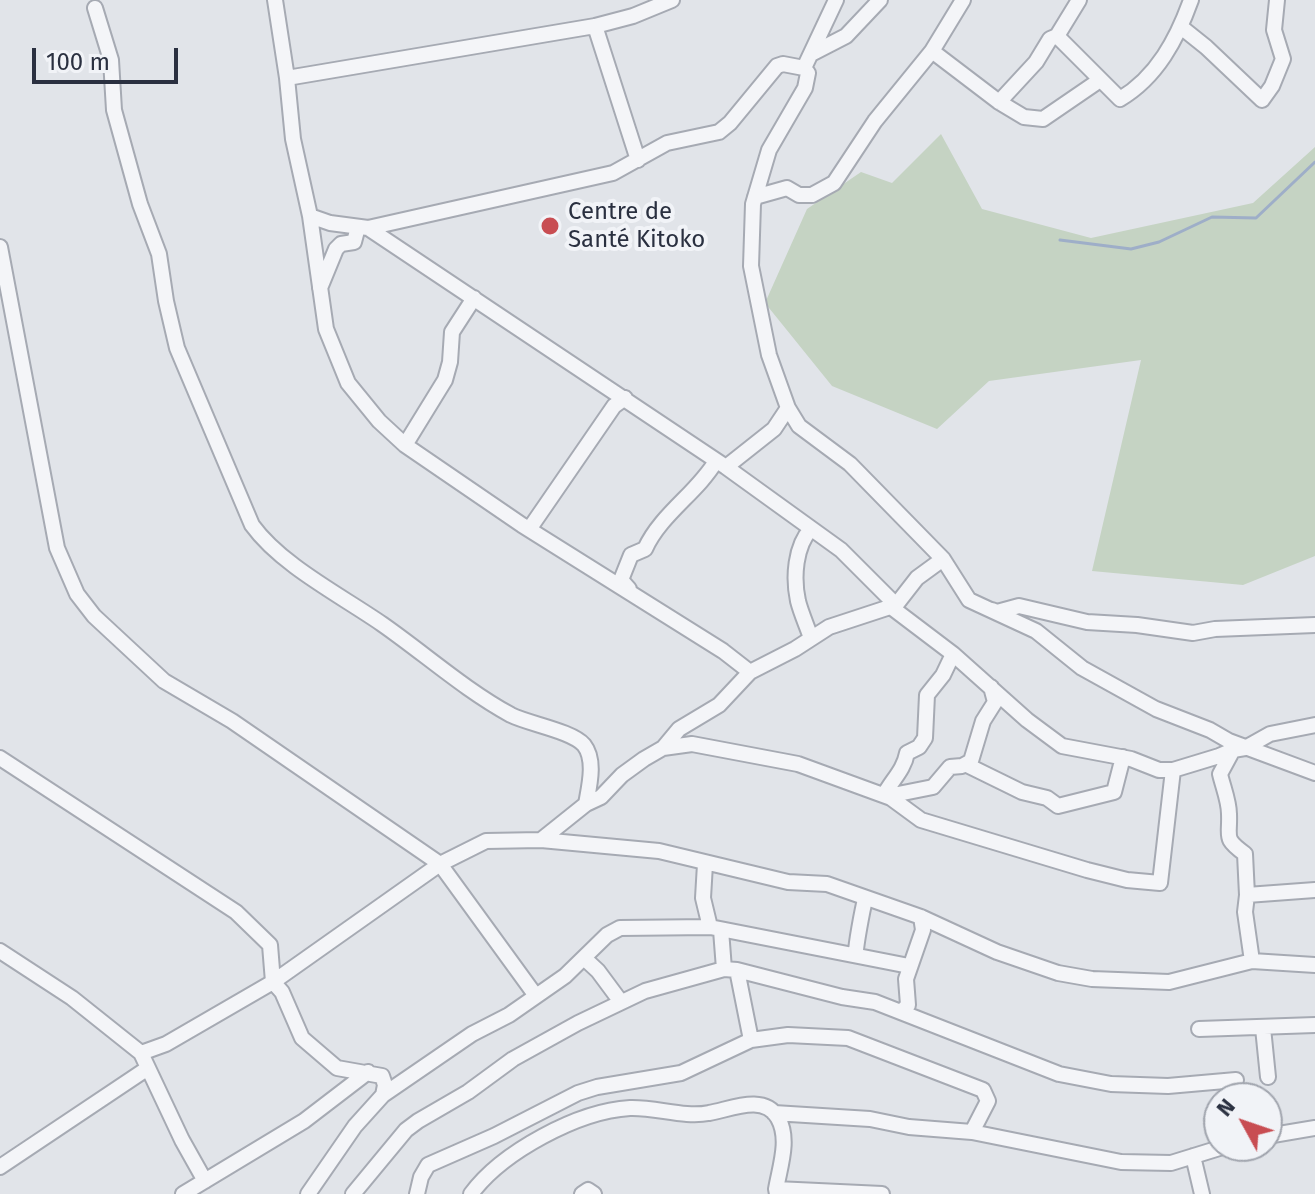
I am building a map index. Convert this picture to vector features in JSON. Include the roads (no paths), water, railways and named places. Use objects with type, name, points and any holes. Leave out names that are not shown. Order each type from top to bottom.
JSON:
[{"type":"street","points":[[275,0],[293,139],[310,216],[326,329],[348,383],[379,421],[405,445],[723,651],[750,672]]},
{"type":"street","points":[[287,78],[595,26],[633,16],[672,0]]},
{"type":"street","points":[[804,68],[836,0]]},
{"type":"street","points":[[813,53],[846,36],[880,0]]},
{"type":"street","points":[[755,197],[787,188],[799,195],[812,195],[829,187],[840,177],[875,121],[932,51],[963,0]]},
{"type":"street","points":[[999,102],[1036,62],[1050,39],[1057,36],[1079,0]]},
{"type":"street","points":[[1057,36],[1118,98],[1123,99],[1168,52],[1191,0]]},
{"type":"street","points":[[1181,27],[1262,100],[1272,86],[1283,59],[1274,30],[1277,0]]},
{"type":"street","points":[[95,8],[111,60],[114,110],[140,204],[159,254],[177,348],[252,525],[281,556],[410,644],[468,688],[513,716],[580,741],[590,757],[586,804]]},
{"type":"street","points":[[595,26],[638,160]]},
{"type":"street","points":[[932,51],[1024,117],[1043,119],[1100,80]]},
{"type":"street","points":[[319,289],[336,249],[341,244],[354,242],[363,227],[613,173],[667,143],[719,132],[777,66],[783,64],[804,68],[808,73],[805,88],[769,150],[755,197],[751,266],[769,355],[788,408],[799,426],[850,464],[943,559],[969,600],[1036,631],[1082,668],[1156,709],[1210,730],[1239,749],[1315,773]]},
{"type":"street","points":[[310,216],[363,227],[721,464],[841,550],[894,606],[1033,725],[1062,746],[1123,757],[1159,770],[1173,770],[1239,749],[1270,734],[1315,725]]},
{"type":"street","points":[[0,247],[57,548],[77,594],[116,639],[164,681],[232,721],[440,864],[536,996]]},
{"type":"street","points":[[405,445],[445,380],[452,332],[474,298]]},
{"type":"street","points":[[530,528],[614,406],[625,398]]},
{"type":"street","points":[[632,593],[621,580],[631,555],[645,549],[653,531],[721,464],[774,429],[788,408]]},
{"type":"street","points":[[811,529],[802,540],[796,572],[798,603],[811,638]]},
{"type":"street","points":[[541,840],[586,804],[601,797],[622,775],[663,748],[679,729],[719,705],[750,672],[829,627],[894,606],[917,578],[943,559]]},
{"type":"street","points":[[969,600],[997,612],[1019,606],[1087,622],[1193,633],[1215,629],[1315,625]]},
{"type":"street","points":[[801,609],[829,627]]},
{"type":"street","points":[[887,796],[891,780],[905,767],[907,753],[919,747],[925,738],[927,695],[943,675],[953,654]]},
{"type":"street","points":[[967,765],[974,757],[983,721],[995,702],[991,687]]},
{"type":"street","points":[[679,729],[683,738],[692,744]]},
{"type":"street","points":[[663,748],[692,744],[798,764],[887,796],[921,820],[1087,870],[1127,880],[1160,883],[1173,770]]},
{"type":"street","points":[[1239,749],[1220,774],[1229,813],[1226,834],[1231,844],[1245,854],[1245,912],[1252,961]]},
{"type":"street","points":[[887,796],[933,787],[950,767],[967,765],[1022,792],[1047,798],[1058,806],[1114,792],[1123,757]]},
{"type":"street","points":[[0,758],[236,912],[270,945],[273,982],[282,992],[302,1038],[337,1068],[382,1076],[385,1085],[383,1095]]},
{"type":"street","points":[[141,1053],[166,1044],[273,982],[440,864],[486,841],[541,840],[659,851],[788,882],[827,884],[865,900],[921,917],[997,952],[1058,973],[1092,979],[1169,982],[1252,961],[1315,965]]},
{"type":"street","points":[[705,864],[703,898],[730,969],[751,1040]]},
{"type":"street","points":[[1247,895],[1315,890]]},
{"type":"street","points":[[856,955],[855,944],[861,930],[865,900]]},
{"type":"street","points":[[902,1011],[908,1005],[906,979],[923,930],[921,917]]},
{"type":"street","points":[[308,1194],[355,1126],[383,1095],[565,976],[607,935],[620,928],[744,932],[909,966]]},
{"type":"street","points":[[0,951],[72,998],[141,1053],[205,1181]]},
{"type":"street","points":[[584,958],[621,1002]]},
{"type":"street","points":[[353,1194],[393,1144],[418,1121],[457,1100],[513,1059],[645,991],[730,969],[842,997],[875,1002],[1059,1074],[1111,1084],[1154,1086],[1236,1080]]},
{"type":"street","points":[[1199,1029],[1315,1025]]},
{"type":"street","points":[[1263,1028],[1268,1077]]},
{"type":"street","points":[[417,1194],[428,1165],[494,1136],[578,1093],[681,1073],[751,1040],[788,1035],[848,1038],[983,1090],[988,1101],[972,1132]]},
{"type":"street","points":[[0,1167],[148,1068]]},
{"type":"street","points":[[183,1194],[304,1121],[368,1072]]},
{"type":"street","points":[[471,1194],[495,1169],[523,1149],[591,1114],[629,1108],[709,1113],[739,1104],[768,1108],[778,1118],[785,1144],[776,1192],[882,1194]]},
{"type":"street","points":[[774,1113],[870,1119],[909,1127],[972,1132],[1121,1162],[1171,1163],[1203,1153]]},
{"type":"street","points":[[1283,1133],[1315,1128]]},
{"type":"street","points":[[1193,1156],[1202,1194]]},
{"type":"street","points":[[582,1194],[588,1190],[594,1194]]},
{"type":"waterway","points":[[1060,240],[1131,249],[1159,242],[1212,217],[1256,218],[1315,162]]},
{"type":"place","name":"Centre de Santé Kitoko","points":[[550,226]]}]
